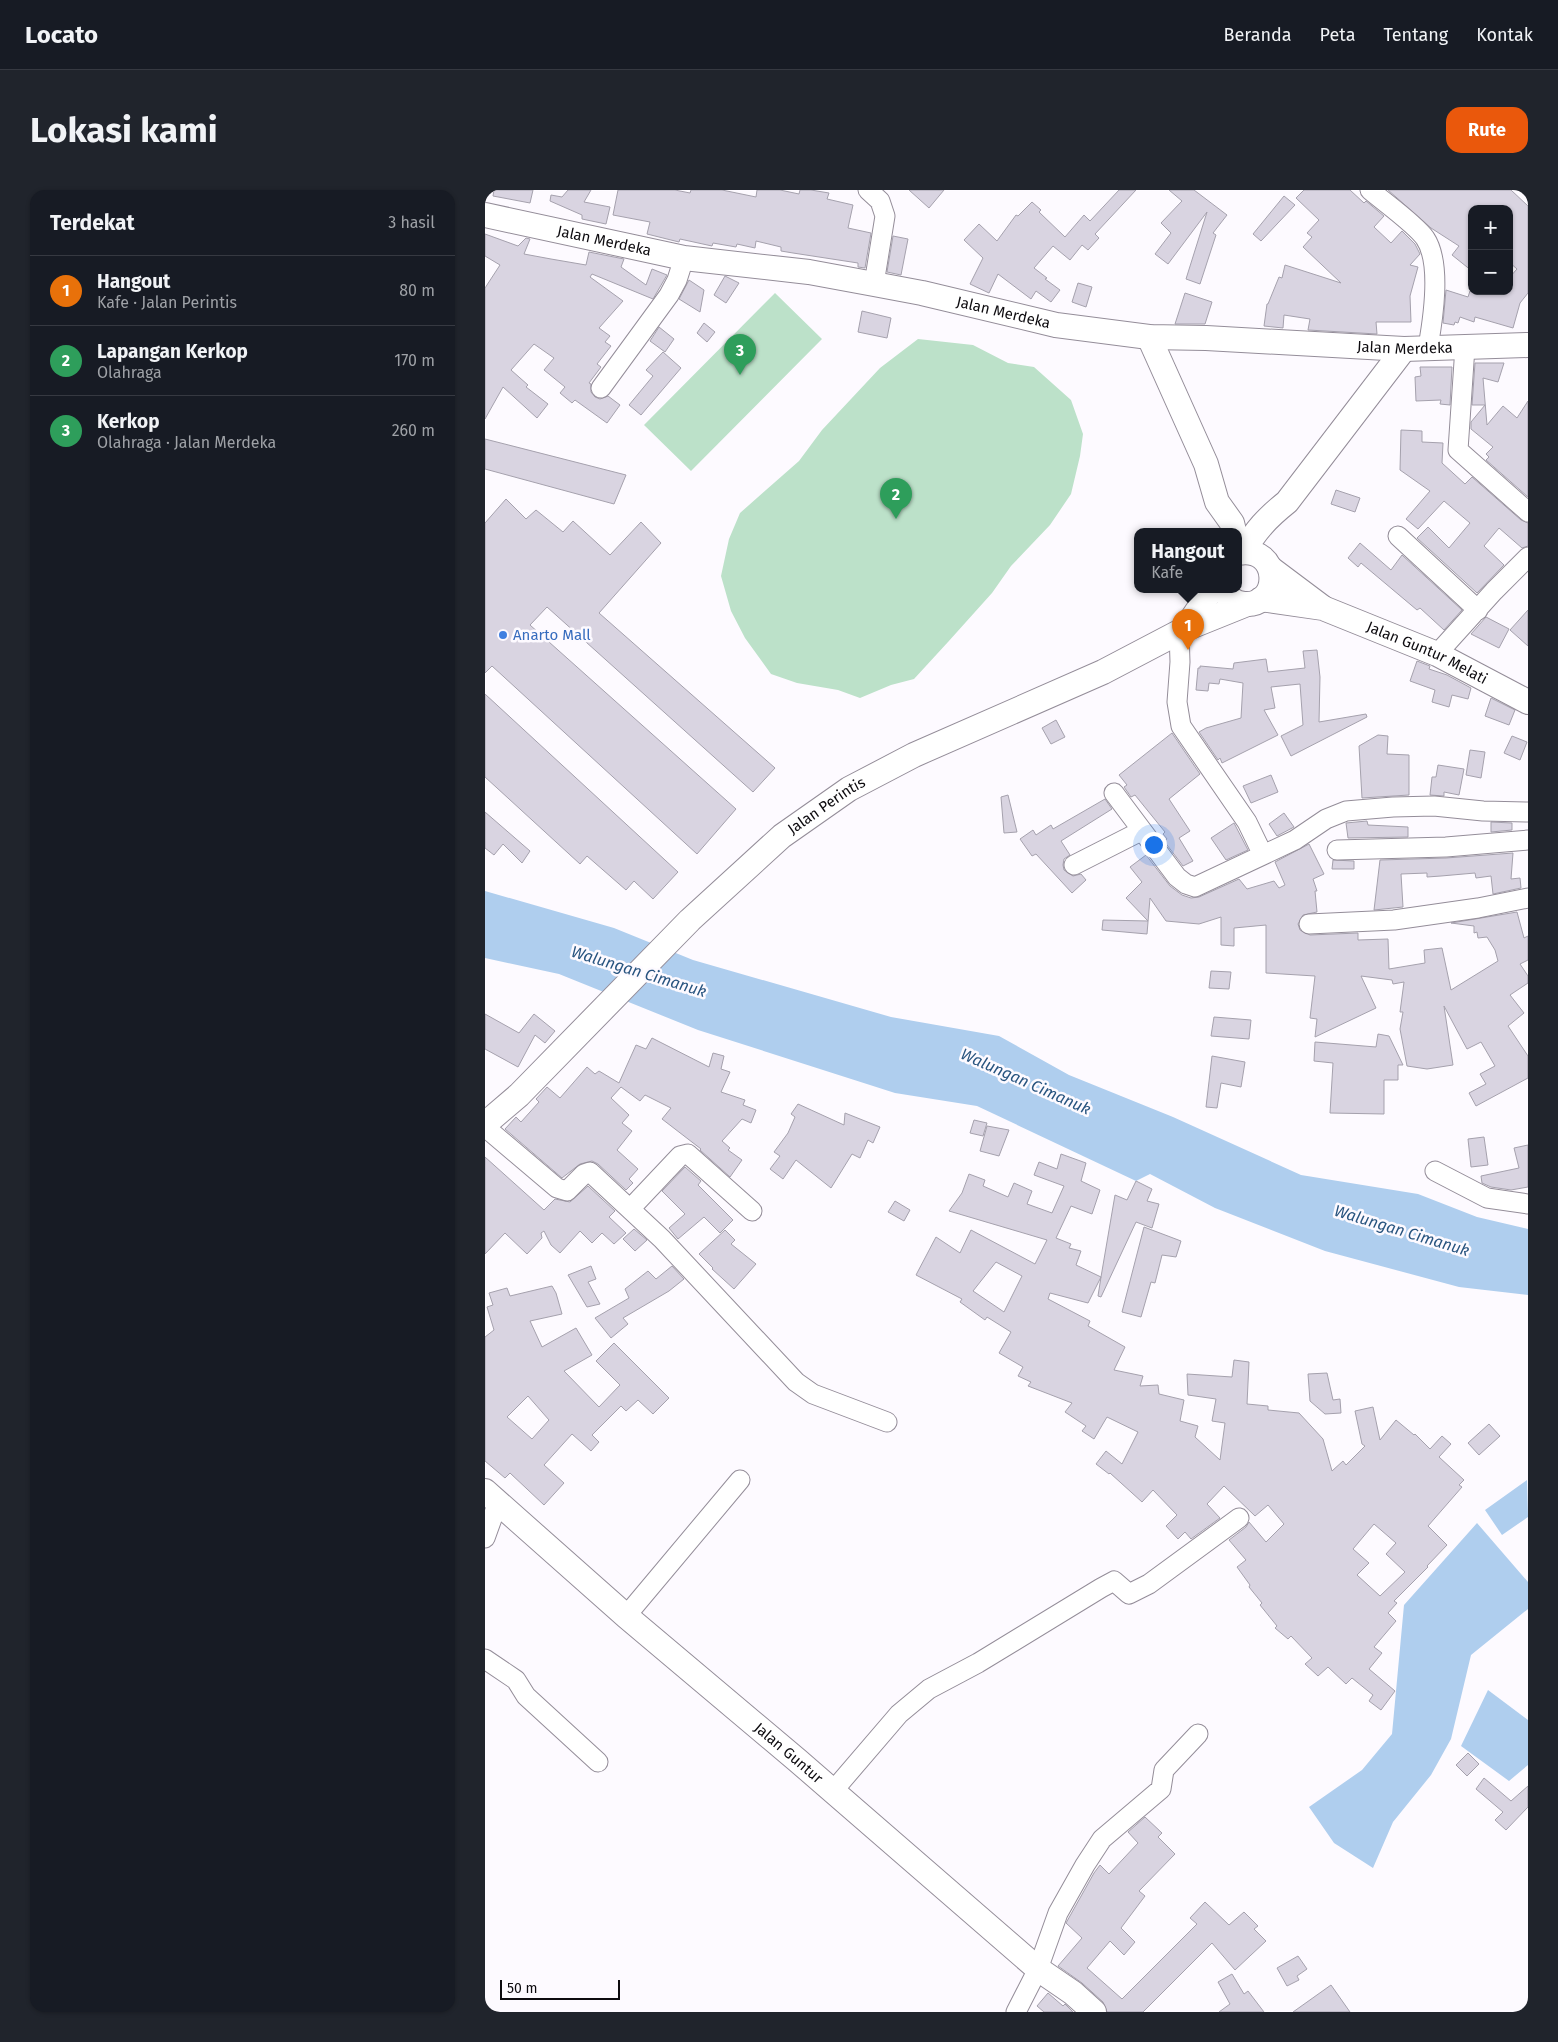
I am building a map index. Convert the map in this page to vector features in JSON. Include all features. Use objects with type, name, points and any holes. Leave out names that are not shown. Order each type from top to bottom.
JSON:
[{"type":"street","points":[[868,190],[880,201],[885,216],[874,284]]},
{"type":"street","points":[[1370,190],[1424,237],[1433,256],[1435,307],[1428,347]]},
{"type":"street","name":"Jalan Merdeka","points":[[485,215],[684,258],[809,272],[922,293],[1056,325],[1149,337],[1206,338],[1404,349],[1528,345]]},
{"type":"street","points":[[601,388],[669,295],[677,280],[684,258]]},
{"type":"street","points":[[1149,337],[1206,464],[1217,502],[1217,528]]},
{"type":"street","points":[[1465,347],[1457,448],[1461,455],[1528,512]]},
{"type":"street","points":[[1225,593],[1231,600],[1254,602],[1270,589],[1272,575],[1246,552],[1277,527],[1287,502],[1404,349]]},
{"type":"street","points":[[1217,502],[1234,528]]},
{"type":"street","points":[[1398,536],[1478,610]]},
{"type":"street","name":"Jalan Guntur Melati","points":[[1246,552],[1323,608],[1437,654],[1528,702]]},
{"type":"street","points":[[1437,654],[1494,591],[1528,557]]},
{"type":"street","points":[[1209,593],[1182,631],[1177,702],[1181,726],[1247,822],[1263,855]]},
{"type":"street","name":"Jalan Guntur Melati","points":[[1254,602],[1323,608]]},
{"type":"street","name":"Jalan Perintis","points":[[485,1126],[519,1095],[690,920],[782,836],[849,789],[914,755],[1103,672],[1182,631],[1254,602]]},
{"type":"street","points":[[1114,793],[1177,877],[1191,887],[1199,886],[1295,840],[1326,819],[1346,811],[1434,806],[1528,816]]},
{"type":"street","points":[[1074,865],[1141,831]]},
{"type":"street","points":[[1337,850],[1446,847],[1528,840]]},
{"type":"street","points":[[1309,924],[1394,920],[1478,908],[1528,898]]},
{"type":"street","points":[[485,1126],[557,1188],[567,1191],[584,1174],[590,1172],[662,1239],[796,1382],[813,1394],[887,1422]]},
{"type":"street","points":[[629,1209],[680,1156],[687,1154],[751,1211]]},
{"type":"street","points":[[1435,1171],[1487,1198],[1528,1204]]},
{"type":"street","points":[[626,1616],[741,1480]]},
{"type":"street","points":[[485,1538],[491,1496]]},
{"type":"street","name":"Jalan Guntur","points":[[491,1496],[626,1616],[833,1791],[1038,1969],[1073,1993],[1094,2012]]},
{"type":"street","points":[[833,1791],[899,1714],[929,1689],[978,1664],[1101,1588],[1114,1582],[1129,1594],[1149,1584],[1239,1518]]},
{"type":"street","points":[[485,1659],[516,1680],[526,1696],[597,1762]]},
{"type":"street","points":[[1016,2012],[1038,1969],[1058,1913],[1102,1839],[1161,1789],[1163,1785],[1161,1777],[1163,1770],[1198,1734]]},
{"type":"green space","points":[[775,293],[822,339],[691,471],[644,425]]},
{"type":"green space","points":[[918,339],[973,345],[1008,363],[1034,367],[1071,400],[1083,434],[1071,494],[1050,525],[1011,566],[992,593],[914,679],[891,685],[860,698],[838,690],[797,683],[771,674],[745,638],[731,611],[721,576],[729,539],[740,513],[799,461],[822,430],[880,368]]},
{"type":"water","name":"Walungan Cimanuk","points":[[485,891],[614,928],[693,960],[891,1017],[999,1036],[1069,1075],[1173,1117],[1301,1175],[1418,1194],[1477,1217],[1528,1229],[1528,1295],[1459,1287],[1325,1251],[1215,1208],[1150,1174],[1136,1181],[977,1106],[895,1093],[698,1030],[559,974],[485,958]]},
{"type":"water","points":[[1527,1480],[1528,1517],[1502,1535],[1485,1510]]},
{"type":"water","points":[[1477,1523],[1528,1582],[1528,1609],[1471,1655],[1451,1739],[1431,1775],[1393,1822],[1373,1868],[1334,1843],[1309,1807],[1362,1770],[1392,1734],[1404,1605]]},
{"type":"water","points":[[1488,1690],[1528,1720],[1528,1765],[1509,1781],[1461,1746]]},
{"type":"building","points":[[494,190],[533,190],[530,203],[493,196]]},
{"type":"building","points":[[568,190],[591,190],[584,202],[610,207],[606,224],[582,219],[582,215],[550,201],[551,195],[562,197]]},
{"type":"building","points":[[618,190],[675,190],[690,193],[691,190],[722,190],[756,197],[757,190],[780,190],[799,194],[800,190],[811,190],[829,193],[827,199],[853,205],[848,228],[871,233],[865,268],[858,267],[858,263],[781,251],[781,247],[756,241],[755,248],[737,244],[736,247],[713,243],[712,246],[680,239],[679,242],[647,234],[650,222],[613,215]]},
{"type":"building","points":[[909,190],[944,190],[929,208]]},
{"type":"building","points":[[1119,190],[1136,190],[1095,234],[1099,238],[1088,250],[1082,245],[1070,260],[1053,246],[1034,268],[1060,290],[1051,302],[1036,291],[1031,299],[998,274],[989,293],[970,284],[983,258],[964,240],[979,224],[997,241],[1016,215],[1018,216],[1032,202],[1041,210],[1039,212],[1065,237],[1084,215],[1090,221]]},
{"type":"building","points":[[1169,190],[1194,190],[1227,215],[1213,233],[1216,235],[1200,284],[1186,279],[1207,212],[1168,264],[1155,254],[1171,233],[1161,223],[1182,201]]},
{"type":"building","points":[[1304,190],[1350,190],[1364,203],[1366,201],[1384,216],[1374,227],[1391,243],[1402,231],[1415,244],[1420,254],[1410,265],[1418,267],[1410,296],[1411,322],[1376,322],[1377,334],[1308,330],[1310,319],[1284,315],[1283,328],[1264,326],[1267,304],[1279,277],[1282,278],[1285,265],[1341,283],[1303,247],[1312,237],[1307,233],[1319,220],[1296,198]]},
{"type":"building","points":[[1388,190],[1511,190],[1528,206],[1528,293],[1520,303],[1513,328],[1475,317],[1474,322],[1460,317],[1458,323],[1455,322],[1454,325],[1443,323],[1446,290],[1468,297],[1469,295],[1513,295],[1513,274],[1517,269],[1513,266],[1513,205],[1468,205],[1468,268],[1452,255],[1459,246],[1431,228]]},
{"type":"building","points":[[1284,196],[1295,205],[1261,241],[1253,234]]},
{"type":"building","points":[[485,234],[518,246],[526,238],[530,239],[524,254],[551,259],[586,265],[589,252],[624,259],[621,267],[646,285],[652,269],[667,275],[653,299],[592,274],[590,277],[623,301],[599,328],[610,336],[605,342],[611,346],[597,364],[601,367],[589,383],[591,384],[591,392],[595,397],[600,399],[608,396],[620,405],[607,423],[575,400],[572,403],[560,393],[565,387],[544,370],[554,358],[534,344],[511,370],[528,385],[526,387],[548,404],[537,418],[503,387],[485,419],[485,288],[500,265],[485,256]]},
{"type":"building","points":[[893,236],[908,239],[901,275],[887,272]]},
{"type":"building","points":[[725,276],[739,283],[726,303],[714,295]]},
{"type":"building","points":[[689,280],[704,290],[700,312],[679,299]]},
{"type":"building","points":[[1078,283],[1092,287],[1086,307],[1072,302]]},
{"type":"building","points":[[1185,293],[1212,302],[1205,324],[1175,324]]},
{"type":"building","points":[[862,311],[891,318],[887,338],[858,332]]},
{"type":"building","points":[[704,323],[715,332],[707,342],[697,333]]},
{"type":"building","points":[[659,327],[674,339],[665,352],[650,341]]},
{"type":"building","points":[[663,352],[681,368],[641,415],[629,405],[653,376],[646,370]]},
{"type":"building","points":[[1475,363],[1504,363],[1498,382],[1483,378],[1487,425],[1503,406],[1517,418],[1528,401],[1528,497],[1486,460],[1489,457],[1486,454],[1493,447],[1471,429],[1471,422],[1485,405],[1472,405]]},
{"type":"building","points":[[1420,367],[1452,367],[1450,405],[1440,404],[1441,400],[1416,401],[1415,377],[1421,376]]},
{"type":"building","points":[[1401,430],[1422,431],[1422,442],[1443,443],[1442,463],[1465,484],[1472,477],[1521,520],[1528,523],[1528,546],[1522,548],[1499,528],[1484,546],[1504,565],[1477,593],[1417,538],[1428,527],[1449,548],[1470,523],[1444,501],[1418,529],[1406,519],[1430,491],[1400,470]]},
{"type":"building","points":[[485,439],[626,475],[614,504],[485,469]]},
{"type":"building","points":[[1336,490],[1360,498],[1355,512],[1331,504]]},
{"type":"building","points":[[506,499],[526,519],[536,510],[563,532],[573,521],[610,555],[641,522],[661,543],[599,613],[775,768],[753,792],[547,607],[530,625],[736,809],[697,854],[492,666],[485,673],[485,523]]},
{"type":"building","points":[[1360,543],[1391,570],[1402,555],[1462,610],[1444,630],[1420,608],[1417,610],[1361,563],[1358,567],[1348,558]]},
{"type":"building","points":[[1528,610],[1528,646],[1510,630]]},
{"type":"building","points":[[1486,617],[1509,629],[1499,648],[1471,634]]},
{"type":"building","points":[[1317,650],[1320,677],[1319,722],[1366,714],[1367,717],[1291,756],[1281,736],[1303,725],[1300,684],[1271,687],[1275,708],[1264,710],[1278,735],[1222,763],[1220,758],[1218,760],[1199,732],[1206,728],[1241,718],[1243,683],[1220,679],[1219,684],[1209,683],[1208,691],[1196,690],[1198,668],[1200,666],[1233,669],[1234,663],[1266,659],[1268,672],[1305,668],[1303,651]]},
{"type":"building","points":[[1417,661],[1430,666],[1429,669],[1447,675],[1471,688],[1468,699],[1452,695],[1449,707],[1432,702],[1435,690],[1410,681]]},
{"type":"building","points":[[485,694],[678,872],[653,899],[634,881],[626,890],[587,856],[580,864],[485,777]]},
{"type":"building","points":[[1491,698],[1515,710],[1509,725],[1485,716]]},
{"type":"building","points":[[1056,720],[1065,737],[1051,744],[1042,728]]},
{"type":"building","points":[[1172,733],[1200,774],[1169,799],[1190,831],[1179,838],[1193,861],[1183,866],[1164,841],[1167,839],[1163,834],[1165,832],[1135,795],[1131,797],[1124,787],[1127,785],[1119,775]]},
{"type":"building","points":[[1378,735],[1388,736],[1387,754],[1409,755],[1409,795],[1362,798],[1359,746]]},
{"type":"building","points":[[1512,736],[1527,742],[1520,760],[1504,753]]},
{"type":"building","points":[[1470,750],[1485,752],[1481,778],[1466,775]]},
{"type":"building","points":[[1438,765],[1464,769],[1459,795],[1444,792],[1444,796],[1430,795],[1432,777],[1436,777]]},
{"type":"building","points":[[1271,775],[1278,792],[1251,803],[1243,786]]},
{"type":"building","points":[[1008,795],[1017,832],[1004,833],[1001,797]]},
{"type":"building","points":[[1105,799],[1112,809],[1061,841],[1070,855],[1064,859],[1064,870],[1073,876],[1081,874],[1086,880],[1072,893],[1036,854],[1032,856],[1020,839],[1033,830],[1036,835],[1051,825],[1053,829]]},
{"type":"building","points":[[485,812],[530,851],[522,863],[503,844],[494,855],[485,848]]},
{"type":"building","points":[[1284,813],[1294,827],[1277,836],[1269,824]]},
{"type":"building","points":[[1367,821],[1368,825],[1408,827],[1408,837],[1348,838],[1346,823]]},
{"type":"building","points":[[1491,822],[1512,823],[1512,830],[1491,832]]},
{"type":"building","points":[[1234,823],[1248,850],[1226,860],[1211,838]]},
{"type":"building","points":[[1309,844],[1324,874],[1313,879],[1317,891],[1315,891],[1317,912],[1303,915],[1298,924],[1300,930],[1310,935],[1358,933],[1358,940],[1388,939],[1389,969],[1425,963],[1424,950],[1442,948],[1451,990],[1498,961],[1495,950],[1487,937],[1478,938],[1477,932],[1474,933],[1474,926],[1451,923],[1517,912],[1524,938],[1528,936],[1528,960],[1520,964],[1528,976],[1528,983],[1510,995],[1524,1013],[1508,1026],[1528,1056],[1528,1078],[1476,1106],[1469,1093],[1486,1084],[1480,1074],[1495,1066],[1481,1042],[1467,1049],[1444,1006],[1453,1065],[1427,1069],[1407,1066],[1400,1029],[1403,1012],[1400,1012],[1404,982],[1393,984],[1392,980],[1361,976],[1376,1008],[1315,1037],[1317,1019],[1310,1018],[1315,976],[1266,973],[1266,925],[1234,928],[1234,946],[1221,945],[1221,917],[1199,924],[1166,921],[1150,898],[1147,934],[1102,930],[1103,920],[1148,921],[1126,898],[1142,882],[1130,867],[1146,855],[1170,886],[1182,895],[1191,898],[1199,897],[1239,879],[1247,889],[1274,881],[1279,888],[1285,885],[1275,862]]},
{"type":"building","points":[[1513,853],[1511,879],[1520,878],[1521,888],[1493,894],[1491,876],[1476,878],[1475,873],[1427,877],[1427,873],[1401,874],[1403,907],[1374,910],[1380,860]]},
{"type":"building","points":[[1333,860],[1354,861],[1354,869],[1332,869]]},
{"type":"building","points":[[1211,971],[1231,972],[1229,989],[1209,988]]},
{"type":"building","points":[[485,1014],[519,1033],[534,1014],[555,1031],[545,1043],[535,1035],[518,1067],[485,1049]]},
{"type":"building","points":[[1214,1017],[1251,1020],[1249,1039],[1211,1036]]},
{"type":"building","points":[[1378,1034],[1389,1036],[1403,1065],[1398,1065],[1398,1080],[1384,1080],[1384,1114],[1330,1113],[1333,1063],[1314,1061],[1315,1042],[1376,1047]]},
{"type":"building","points":[[652,1038],[709,1067],[713,1053],[724,1056],[721,1069],[730,1072],[721,1092],[745,1100],[743,1105],[756,1110],[751,1123],[742,1119],[722,1141],[730,1148],[728,1150],[742,1160],[730,1177],[701,1149],[662,1119],[671,1108],[645,1095],[640,1101],[621,1087],[611,1098],[629,1115],[622,1123],[632,1131],[617,1150],[638,1169],[629,1179],[633,1183],[626,1190],[598,1164],[592,1161],[580,1164],[562,1178],[505,1129],[516,1117],[521,1122],[539,1102],[536,1099],[547,1087],[560,1098],[587,1067],[595,1074],[599,1071],[619,1083],[636,1045],[646,1049]]},
{"type":"building","points":[[1212,1056],[1245,1062],[1241,1087],[1221,1083],[1217,1108],[1206,1107]]},
{"type":"building","points":[[798,1104],[844,1125],[845,1113],[880,1127],[873,1143],[868,1140],[860,1158],[852,1154],[831,1188],[796,1160],[783,1179],[770,1169],[780,1156],[774,1152],[788,1133],[795,1117],[791,1114]]},
{"type":"building","points":[[974,1120],[987,1123],[983,1136],[970,1133]]},
{"type":"building","points":[[987,1126],[1009,1130],[999,1156],[980,1151]]},
{"type":"building","points":[[1484,1137],[1488,1165],[1471,1167],[1468,1139]]},
{"type":"building","points":[[1528,1145],[1528,1187],[1511,1190],[1491,1187],[1482,1183],[1481,1176],[1519,1168],[1514,1148]]},
{"type":"building","points":[[1061,1154],[1086,1163],[1081,1181],[1100,1190],[1092,1214],[1071,1206],[1056,1238],[1071,1244],[1069,1248],[1081,1251],[1076,1265],[1101,1277],[1088,1303],[1050,1293],[1048,1299],[1090,1321],[1088,1326],[1125,1347],[1114,1370],[1143,1376],[1140,1386],[1158,1385],[1159,1394],[1184,1400],[1180,1421],[1198,1426],[1195,1437],[1220,1460],[1225,1423],[1212,1421],[1216,1399],[1188,1395],[1187,1374],[1232,1377],[1234,1360],[1249,1362],[1247,1404],[1268,1406],[1268,1410],[1299,1413],[1323,1439],[1332,1471],[1343,1461],[1346,1465],[1365,1446],[1362,1444],[1355,1411],[1373,1407],[1380,1440],[1396,1420],[1415,1434],[1430,1449],[1442,1436],[1451,1444],[1439,1457],[1464,1480],[1459,1485],[1462,1487],[1428,1526],[1447,1545],[1394,1601],[1397,1603],[1388,1613],[1396,1621],[1374,1647],[1382,1653],[1369,1669],[1395,1691],[1381,1710],[1369,1701],[1373,1695],[1352,1678],[1346,1684],[1328,1667],[1318,1676],[1305,1664],[1312,1658],[1291,1636],[1288,1639],[1275,1628],[1277,1626],[1260,1605],[1262,1603],[1249,1587],[1250,1585],[1237,1567],[1246,1560],[1229,1540],[1246,1527],[1249,1522],[1266,1542],[1284,1524],[1268,1505],[1255,1516],[1224,1486],[1207,1504],[1220,1518],[1191,1539],[1185,1532],[1178,1539],[1166,1526],[1177,1515],[1153,1490],[1142,1502],[1110,1473],[1096,1464],[1106,1451],[1122,1464],[1138,1432],[1107,1417],[1094,1439],[1082,1431],[1086,1426],[1065,1412],[1072,1403],[1028,1386],[1031,1382],[1018,1376],[1023,1367],[999,1353],[1011,1332],[987,1317],[985,1320],[960,1302],[962,1299],[916,1275],[936,1237],[960,1253],[971,1230],[1035,1264],[1047,1240],[949,1211],[962,1193],[969,1174],[985,1180],[983,1186],[1008,1197],[1014,1183],[1032,1191],[1027,1204],[1052,1213],[1064,1186],[1034,1175],[1039,1162],[1057,1169]],"holes":[[[996,1262],[1022,1276],[1004,1312],[973,1291]],[[1374,1524],[1396,1543],[1386,1554],[1405,1572],[1380,1596],[1357,1575],[1369,1563],[1353,1549]]]},
{"type":"building","points":[[485,1157],[544,1210],[555,1199],[570,1202],[588,1186],[615,1211],[609,1217],[626,1233],[614,1244],[602,1233],[592,1243],[580,1231],[560,1253],[551,1245],[544,1231],[541,1233],[542,1238],[527,1254],[505,1233],[485,1254]]},
{"type":"building","points":[[685,1167],[701,1181],[698,1185],[733,1220],[720,1233],[704,1217],[678,1239],[669,1228],[685,1214],[662,1191]]},
{"type":"building","points":[[1136,1181],[1152,1189],[1147,1201],[1159,1204],[1152,1228],[1136,1222],[1101,1297],[1098,1296],[1115,1195],[1127,1200]]},
{"type":"building","points":[[895,1201],[910,1210],[904,1221],[888,1212]]},
{"type":"building","points":[[1144,1227],[1181,1241],[1176,1257],[1162,1255],[1155,1283],[1151,1282],[1141,1317],[1122,1312]]},
{"type":"building","points":[[634,1229],[647,1240],[635,1251],[623,1239]]},
{"type":"building","points":[[725,1230],[735,1240],[731,1244],[756,1264],[734,1289],[699,1254]]},
{"type":"building","points":[[591,1266],[596,1279],[588,1282],[600,1304],[587,1307],[568,1275]]},
{"type":"building","points":[[672,1266],[684,1279],[669,1291],[623,1318],[628,1324],[611,1338],[595,1318],[629,1298],[625,1289],[648,1271],[656,1279]]},
{"type":"building","points":[[552,1286],[562,1314],[530,1321],[542,1347],[576,1328],[592,1355],[564,1371],[599,1407],[620,1385],[596,1361],[614,1343],[669,1398],[653,1414],[638,1400],[626,1411],[621,1406],[592,1435],[599,1442],[591,1451],[572,1434],[544,1465],[564,1483],[544,1505],[510,1473],[505,1478],[485,1461],[485,1337],[494,1330],[487,1307],[493,1305],[489,1293],[507,1288],[510,1296]],"holes":[[[528,1396],[549,1420],[532,1439],[507,1417]]]},
{"type":"building","points":[[1327,1373],[1333,1400],[1340,1399],[1341,1413],[1325,1414],[1310,1401],[1308,1374]]},
{"type":"building","points":[[1489,1424],[1500,1436],[1479,1455],[1468,1443]]},
{"type":"building","points":[[1468,1753],[1479,1764],[1467,1776],[1456,1765]]},
{"type":"building","points":[[1484,1778],[1511,1801],[1528,1786],[1528,1807],[1506,1830],[1495,1820],[1503,1812],[1476,1789]]},
{"type":"building","points":[[1145,1817],[1162,1833],[1158,1837],[1175,1854],[1139,1891],[1145,1896],[1121,1928],[1135,1942],[1124,1955],[1110,1941],[1087,1968],[1122,1999],[1197,1924],[1190,1918],[1205,1902],[1229,1925],[1244,1912],[1258,1926],[1254,1929],[1266,1941],[1235,1970],[1212,1943],[1143,2012],[1107,2012],[1103,2002],[1082,1983],[1058,1966],[1082,1938],[1066,1923],[1100,1865],[1109,1874],[1138,1843],[1128,1832]]},
{"type":"building","points":[[1298,1956],[1307,1969],[1297,1976],[1299,1980],[1287,1986],[1277,1968]]},
{"type":"building","points":[[1232,1974],[1244,1994],[1248,1991],[1264,2012],[1219,2012],[1230,2004],[1218,1982]]},
{"type":"building","points":[[1331,1985],[1350,2012],[1293,2012]]},
{"type":"building","points":[[1048,1993],[1063,2006],[1065,2004],[1073,2012],[1044,2012],[1037,2006]]},
{"type":"place","name":"Kerkop","points":[[740,375]]},
{"type":"place","name":"Lapangan Kerkop","points":[[896,519]]},
{"type":"place","name":"Anarto Mall","points":[[503,635]]},
{"type":"place","name":"Hangout","points":[[1188,650]]}]
